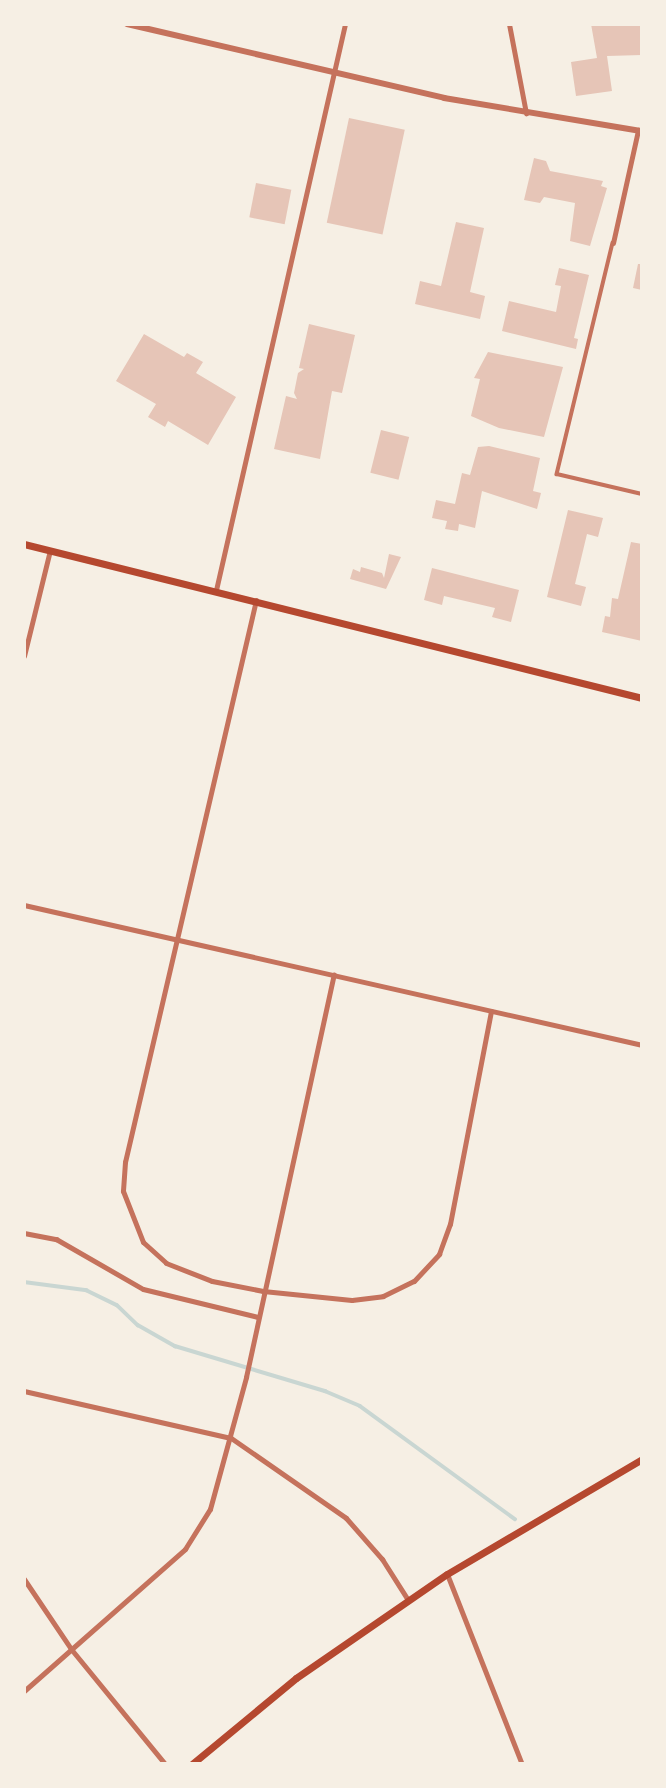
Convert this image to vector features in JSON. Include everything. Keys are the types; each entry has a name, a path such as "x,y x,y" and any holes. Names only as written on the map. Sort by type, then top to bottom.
{"main road":[{"path":"24,544 642,698"},
{"path":"192,1763 296,1678 408,1600 447,1574 642,1459"}],"street":[{"path":"127,24 526,113 640,130 557,474 642,494"},
{"path":"216,590 345,24"},
{"path":"509,24 526,113"},
{"path":"24,656 50,550"},
{"path":"256,600 132,1124 123,1191 143,1242 166,1263 212,1281 263,1291 352,1300 383,1296 414,1280 439,1254 450,1224 491,1011"},
{"path":"24,905 642,1045"},
{"path":"24,1691 185,1549 210,1509 232,1438 334,975"},
{"path":"24,1233 56,1239 143,1289 258,1317"},
{"path":"24,1391 232,1438 346,1518 382,1559 408,1600"},
{"path":"447,1574 522,1763"},
{"path":"24,1579 71,1649 165,1763"}],"building":[{"path":"591,24 642,24 642,55 607,56 612,91 576,96 571,62 597,58"},
{"path":"349,118 405,130 383,235 327,223"},
{"path":"534,158 546,161 550,171 603,181 601,186 607,188 590,246 570,241 575,203 544,197 540,203 524,200"},
{"path":"256,183 291,190 285,224 249,217"},
{"path":"456,222 484,228 470,292 485,296 480,319 415,304 420,281 441,286"},
{"path":"638,264 642,264 642,290 633,288"},
{"path":"559,268 589,275 574,338 578,339 576,349 502,331 509,301 556,312 561,286 555,285"},
{"path":"309,324 355,335 342,393 332,391 320,459 274,449 286,396 297,399 294,393 298,373 304,369 299,368"},
{"path":"144,334 184,357 187,353 203,362 196,373 236,397 208,445 168,421 165,427 148,417 156,404 116,381"},
{"path":"488,352 563,367 544,437 499,428 471,416 480,379 474,378"},
{"path":"381,430 409,437 398,480 370,473"},
{"path":"489,446 540,458 533,491 541,493 537,509 482,491 475,528 459,524 458,531 445,529 447,521 432,518 436,500 455,504 462,473 470,475 478,447"},
{"path":"568,510 603,518 598,537 587,534 575,584 586,587 581,606 547,597"},
{"path":"631,542 642,544 642,641 602,632 605,616 610,617 612,598 618,599"},
{"path":"389,554 401,557 386,589 350,579 353,569 360,572 361,567 382,573 384,578"},
{"path":"432,568 519,590 511,622 492,617 495,608 444,596 442,605 424,600"}],"waterway":[{"path":"24,1282 86,1290 117,1305 138,1325 175,1346 325,1391 360,1406 515,1519"}]}
